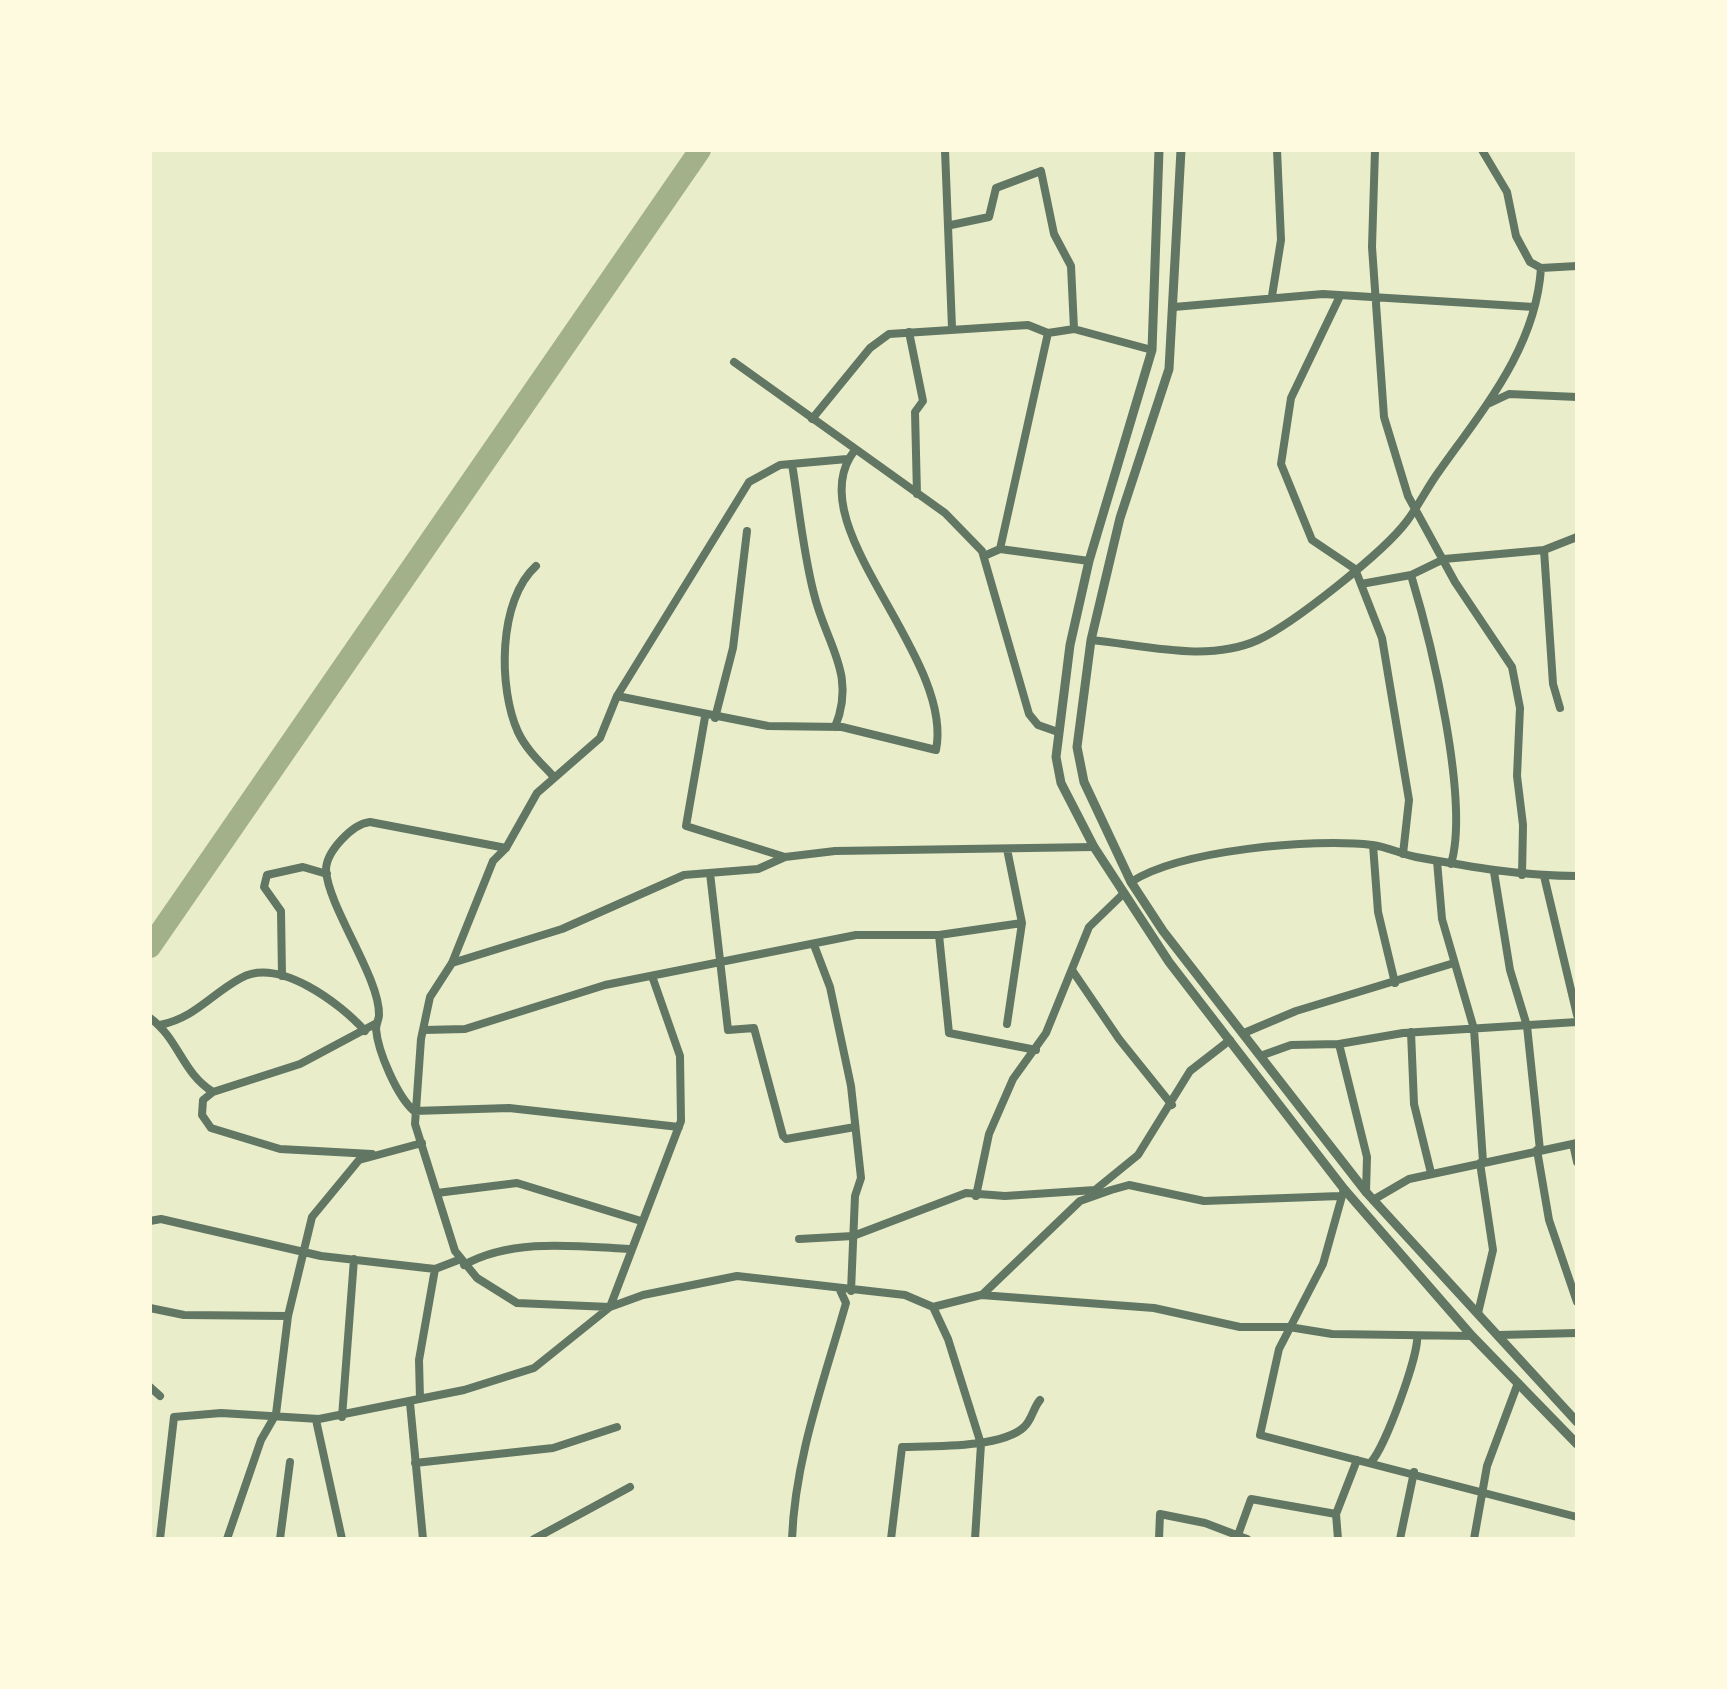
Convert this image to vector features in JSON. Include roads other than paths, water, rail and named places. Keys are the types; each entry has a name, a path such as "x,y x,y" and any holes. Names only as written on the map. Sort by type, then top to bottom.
{"street":[{"path":"945,150 951,225 952,328"},
{"path":"1159,150 1152,350 1089,561 1070,644 1058,732 1061,783 1123,894 1342,1192 1472,1336 1577,1444"},
{"path":"1181,150 1169,368 1120,518 1091,640 1078,757 1090,798 1131,882 1370,1196 1577,1422"},
{"path":"1272,296 1281,240 1278,150"},
{"path":"1376,150 1372,247 1384,418 1408,496 1512,667 1520,708 1516,776 1523,826 1522,875"},
{"path":"1482,150 1507,192 1523,252 1540,268 1577,266"},
{"path":"951,225 988,218 996,188 1041,171 1054,234 1071,266 1074,329"},
{"path":"1091,640 1186,651 1240,645 1258,640 1296,616 1355,569 1406,523 1490,403 1516,357 1534,307 1540,268"},
{"path":"1174,307 1272,296 1534,307"},
{"path":"1340,296 1291,398 1281,464 1312,540 1355,569 1382,638 1408,785 1403,854"},
{"path":"812,418 880,339 908,332 1028,325 1048,334 1074,329 1152,350"},
{"path":"908,332 923,400 915,412 917,494"},
{"path":"1000,549 1048,334"},
{"path":"734,362 966,531 984,556 1029,714 1038,725 1058,732"},
{"path":"1490,403 1509,394 1577,397"},
{"path":"617,696 710,718 768,726 836,727 931,751 937,742 932,706 916,659 847,526 840,488 847,459 855,450"},
{"path":"610,1307 517,1303 462,1262 414,1112 430,997 452,963 480,886 537,793 600,738 617,696 750,482 780,464 847,459"},
{"path":"792,464 813,592 843,677 846,701 836,727"},
{"path":"747,531 733,648 710,718 686,826 785,856"},
{"path":"1361,584 1412,575 1444,559 1544,550 1577,537"},
{"path":"984,556 1000,549 1089,561"},
{"path":"1544,550 1553,684 1560,708"},
{"path":"536,566 522,584 511,614 508,682 518,732 552,776"},
{"path":"1412,575 1448,730 1458,840 1451,864"},
{"path":"422,1144 375,1154 304,1153 211,1128 202,1115 203,1100 213,1092 300,1064 375,1024 380,1016 327,874 330,858 361,823 506,848"},
{"path":"1131,882 1152,868 1181,858 1326,843 1373,845 1494,872 1577,876"},
{"path":"1373,845 1378,912 1394,983"},
{"path":"452,963 562,930 684,875 758,869 785,856 834,851 1094,847"},
{"path":"1007,849 1022,924 1007,1024"},
{"path":"1438,861 1442,919 1474,1029 1481,1162 1493,1250 1478,1313"},
{"path":"282,976 281,911 264,887 267,876 303,867 327,874"},
{"path":"710,872 728,1030 754,1028 782,1136 786,1139 855,1127"},
{"path":"1494,872 1510,970 1527,1026 1538,1150 1549,1220 1573,1275 1577,1302"},
{"path":"1263,1055 1290,1045 1339,1044 1412,1032 1527,1026 1577,1019 1544,876"},
{"path":"976,1196 989,1134 1019,1068 1036,1050 1089,927 1123,894"},
{"path":"424,1030 465,1030 584,990 856,935 939,935 1022,924"},
{"path":"939,935 949,1033 1036,1050"},
{"path":"814,945 830,987 855,1127 860,1178 851,1291"},
{"path":"1244,1033 1296,1011 1454,963"},
{"path":"1072,970 1119,1039 1172,1105"},
{"path":"160,1025 188,1017 246,975 282,976 332,1000 365,1030"},
{"path":"610,1307 628,1249 679,1127 680,1056 652,976"},
{"path":"150,1018 160,1025 188,1074 213,1092"},
{"path":"375,1024 404,1103 414,1112 509,1108 679,1127"},
{"path":"1412,1032 1414,1104 1431,1173"},
{"path":"982,1295 1080,1201 1138,1155 1198,1061 1230,1040"},
{"path":"1339,1044 1367,1157 1370,1196"},
{"path":"1370,1196 1431,1173 1538,1150 1575,1144 1577,1162"},
{"path":"227,1539 261,1440 276,1414 288,1316 300,1252 312,1217 350,1169 375,1154"},
{"path":"438,1193 516,1184 641,1221"},
{"path":"799,1239 853,1236 929,1211 948,1197 1094,1193 1129,1185 1204,1201 1342,1192"},
{"path":"1342,1192 1323,1264 1278,1350 1260,1434 1577,1517"},
{"path":"150,1221 171,1221 300,1252 435,1269 494,1251 628,1249"},
{"path":"342,1417 354,1259"},
{"path":"420,1399 419,1360 435,1269"},
{"path":"160,1539 174,1416 276,1414 316,1420 410,1403 534,1368 610,1307 643,1295 737,1276 905,1295 933,1306 982,1295 1112,1303 1228,1326 1417,1338 1472,1336"},
{"path":"792,1539 798,1479 846,1303 840,1290"},
{"path":"933,1306 948,1339 982,1444 974,1539"},
{"path":"150,1308 184,1315 288,1316"},
{"path":"1499,1335 1577,1333"},
{"path":"1372,1462 1390,1433 1402,1383 1419,1352 1417,1338"},
{"path":"1474,1539 1487,1466 1518,1383"},
{"path":"150,1387 160,1396"},
{"path":"891,1539 902,1446 982,1444 1028,1424 1040,1400"},
{"path":"410,1403 423,1539"},
{"path":"316,1420 342,1539"},
{"path":"414,1463 553,1448 617,1426"},
{"path":"1338,1539 1336,1514 1357,1460"},
{"path":"280,1539 290,1462"},
{"path":"1400,1539 1414,1472"},
{"path":"534,1539 630,1487"},
{"path":"1242,1537 1251,1500 1336,1514"},
{"path":"1159,1539 1160,1514 1205,1522 1242,1537"},
{"path":"1219,1539 1242,1537"}],"waterway":[{"path":"150,947 700,150"}]}
